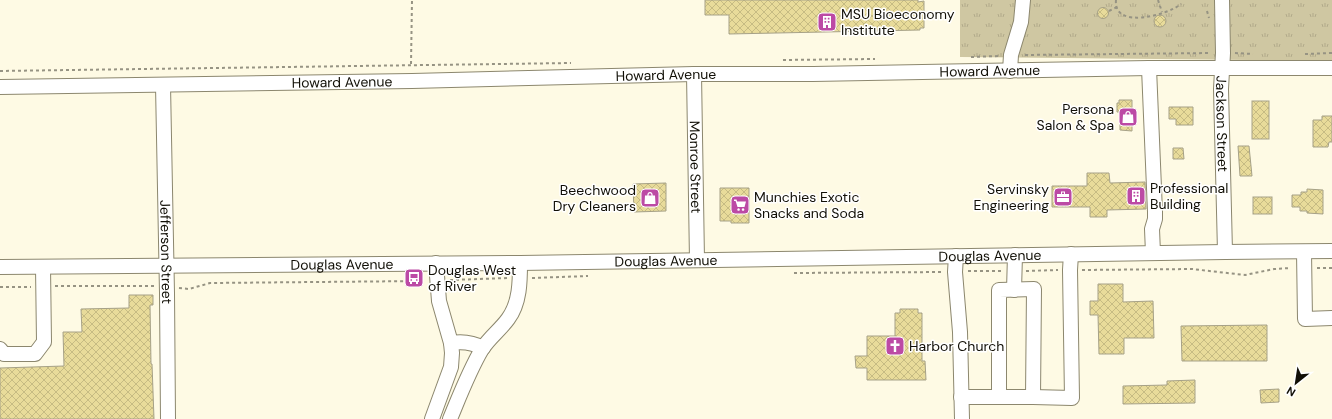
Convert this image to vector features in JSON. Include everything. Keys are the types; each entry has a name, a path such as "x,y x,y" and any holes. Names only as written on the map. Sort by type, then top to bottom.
{"street":[{"path":"1010,71 1011,55 1021,22 1023,0"},
{"name":"Jackson Street","path":"1222,0 1221,89 1225,252"},
{"path":"1149,68 1155,212 1155,219 1152,229 1153,253"},
{"name":"Howard Avenue","path":"0,87 412,81 694,74 813,74 1149,68 1332,68"},
{"name":"Monroe Street","path":"694,74 697,260"},
{"name":"Jefferson Street","path":"163,85 168,419"},
{"name":"Douglas Avenue","path":"0,267 520,263 1332,251"},
{"path":"1304,252 1305,318 1332,318"},
{"path":"961,397 1072,398 1071,254"},
{"path":"1014,290 1015,255"},
{"path":"956,256 955,272 960,332 962,419"},
{"path":"432,419 451,367 452,353 451,343 439,301 436,263"},
{"path":"450,419 471,369 483,348 509,318 514,309 519,289 520,263"},
{"path":"0,349 4,354 35,354 44,342 43,267"},
{"path":"999,397 999,290 1034,289 1033,397"},
{"path":"451,343 466,342 483,348"}],"path":[{"path":"412,0 412,81"},
{"path":"1116,0 1116,7 1121,14 1130,17 1142,18 1157,15 1181,4"},
{"path":"1158,0 1162,12"},
{"path":"1109,11 1116,7"},
{"path":"0,71 575,63"},
{"path":"787,273 1192,269 1245,275 1274,269 1332,268"},
{"path":"531,278 594,276"},
{"path":"449,280 506,278"},
{"path":"178,288 189,289 210,283 425,281"},
{"path":"51,286 150,285"},
{"path":"0,288 34,287"}],"green space":[{"path":"960,0 1332,0 1332,61 960,57"}],"building":[{"name":"MSU Bioeconomy Institute","path":"705,0 918,0 918,2 924,1 924,28 920,28 920,30 729,34 729,15 705,15"},
{"path":"1103,7 1107,9 1109,13 1107,17 1103,19 1099,17 1097,13 1099,9"},
{"path":"1158,15 1162,15 1166,21 1162,27 1158,27 1154,23 1154,19"},
{"name":"Persona Salon & Spa","path":"1119,100 1132,100 1132,111 1135,111 1136,122 1132,122 1132,131 1120,130 1120,112 1117,112 1117,103 1119,103"},
{"path":"1252,101 1269,101 1269,139 1252,139"},
{"path":"1169,107 1193,107 1193,125 1176,125 1176,119 1169,119"},
{"path":"1322,116 1332,116 1332,142 1329,142 1328,147 1313,147 1313,120 1322,120"},
{"path":"1238,146 1249,146 1252,176 1240,176"},
{"path":"1173,148 1183,148 1184,159 1173,159"},
{"path":"1087,173 1109,173 1110,183 1145,182 1146,209 1107,210 1107,217 1090,217 1090,207 1052,207 1052,186 1087,186"},
{"name":"Beechwood Dry Cleaners","path":"666,183 666,211 634,212 633,184"},
{"name":"Munchies Exotic Snacks and Soda","path":"720,188 749,188 749,223 731,223 731,221 720,221"},
{"path":"1307,189 1323,190 1323,214 1307,213 1307,211 1300,211 1300,207 1292,207 1292,195 1301,195 1301,192 1307,192"},
{"path":"1253,197 1272,197 1272,214 1253,214"},
{"path":"1098,284 1123,284 1123,302 1153,301 1154,338 1124,338 1124,354 1099,354 1098,315 1090,315 1090,301 1098,301"},
{"path":"129,295 153,295 153,305 150,305 154,419 0,419 0,368 64,366 63,332 82,332 81,309 129,308"},
{"name":"Harbor Church","path":"900,309 918,309 918,313 922,313 922,361 925,361 926,380 867,380 867,368 856,368 855,356 867,356 867,336 895,336 895,313 900,313"},
{"path":"1267,325 1267,361 1182,361 1181,326"},
{"path":"1195,380 1195,403 1123,404 1123,386 1167,385 1167,381"},
{"path":"1279,389 1279,402 1261,403 1260,390"}],"place":[{"name":"MSU Bioeconomy Institute","path":"827,22"},
{"name":"Persona Salon & Spa","path":"1128,117"},
{"name":"Professional Building","path":"1136,196"},
{"name":"Servinsky Engineering","path":"1063,197"},
{"name":"Beechwood Dry Cleaners","path":"650,198"},
{"name":"Munchies Exotic Snacks and Soda","path":"740,205"},
{"name":"Douglas West of River","path":"414,278"},
{"name":"Harbor Church","path":"895,346"}]}
